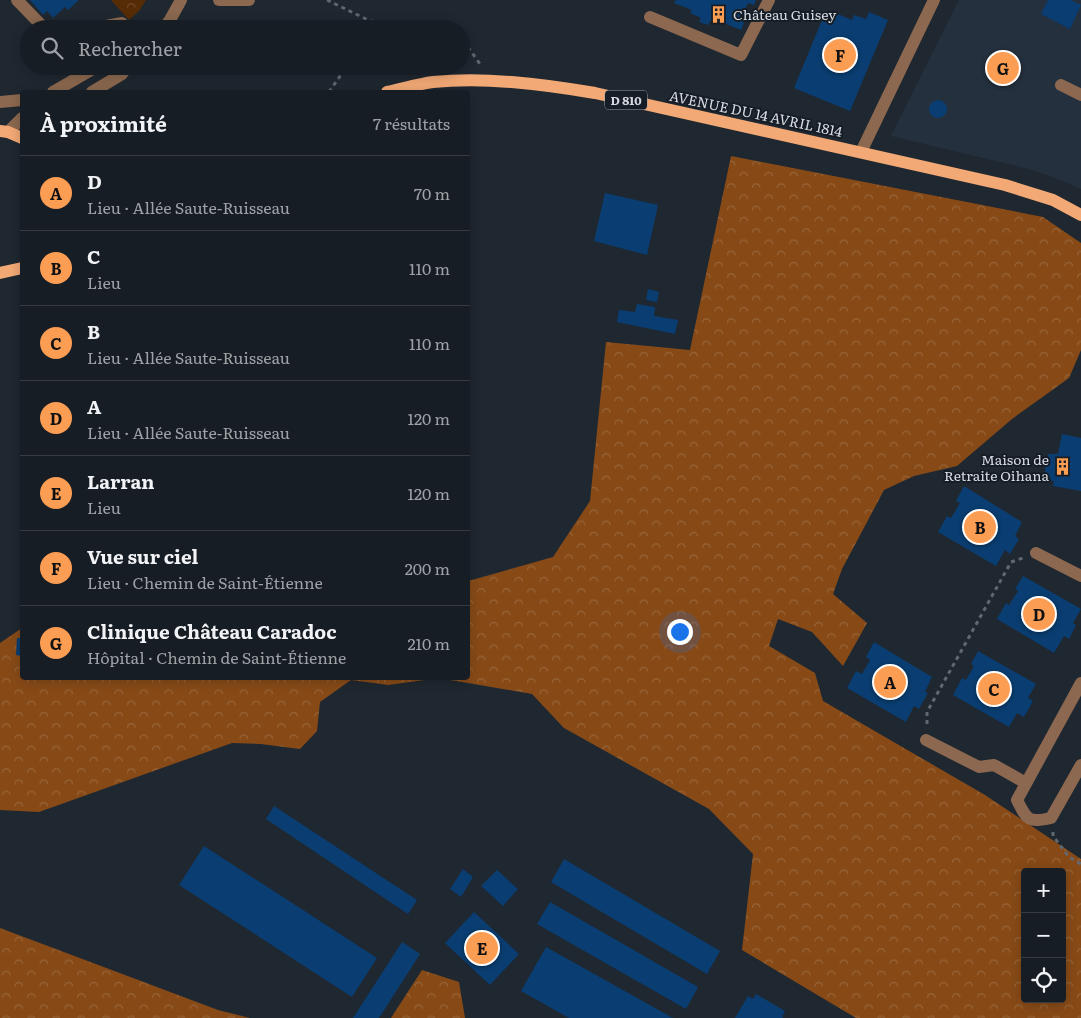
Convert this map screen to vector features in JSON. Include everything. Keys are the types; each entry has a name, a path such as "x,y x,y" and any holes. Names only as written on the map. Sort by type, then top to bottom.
{"main road":[{"name":"AVENUE DU 14 AVRIL 1814","path":"396,90 432,82 492,80 595,93 1005,185 1054,200 1081,216"},
{"path":"4,131 20,137"},
{"path":"0,274 20,269"}],"street":[{"path":"17,0 36,20"},
{"path":"170,20 181,0"},
{"path":"219,0 249,0"},
{"path":"650,17 741,55 769,0"},
{"path":"861,152 934,0"},
{"path":"56,90 82,75"},
{"path":"95,90 120,75"},
{"path":"1061,86 1081,95"},
{"path":"0,102 20,100"},
{"path":"4,131 20,119"},
{"path":"1036,553 1081,576"},
{"path":"1081,683 1017,800 1025,816 1035,821 1051,818 1081,765"},
{"path":"926,740 978,766 994,765 1026,783"}],"path":[{"path":"328,0 369,20"},
{"path":"470,50 492,80"},
{"path":"330,90 341,75"},
{"path":"926,740 928,712 1011,562 1036,553"},
{"path":"1051,818 1053,836 1069,857 1081,864"}],"shaded area":[{"path":"959,0 1081,0 1081,189 1029,169 891,136"}],"green space":[{"path":"111,0 146,0 139,11 129,20"},
{"path":"731,156 1043,217 1081,243 1081,350 1069,378 1012,419 957,466 914,476 884,490 842,569 833,594 867,623 843,666 812,632 778,619 769,646 815,673 823,701 985,795 1081,859 1081,1018 856,1018 742,950 753,854 709,809 564,728 532,694 451,680 470,680 470,580 553,557 590,501 606,342 690,350"},
{"path":"20,629 20,680 351,680 320,702 317,731 300,749 261,744 232,743 39,812 0,810 0,643"},
{"path":"351,680 424,680 388,685"},
{"path":"0,928 218,1010 250,1018 0,1018"},
{"path":"422,970 459,982 465,1018 391,1018"}],"building":[{"path":"30,0 79,0 68,10 65,7 53,18 47,11 43,15"},
{"name":"Château Guisey","path":"676,0 756,0 754,5 748,3 743,14 747,15 741,30 721,22 720,25 710,21 708,25 699,22 701,18 690,13 692,10 674,3"},
{"path":"1048,0 1071,0 1081,5 1070,29 1041,14"},
{"path":"833,12 852,20 854,15 866,19 869,12 888,20 850,111 794,88 822,20 829,23"},
{"path":"938,100 944,103 947,109 944,115 938,118 932,115 929,109 932,103"},
{"path":"605,193 658,205 647,255 594,241"},
{"path":"648,289 659,292 657,302 646,300"},
{"path":"637,304 655,307 654,316 678,320 675,334 617,322 619,310 635,312"},
{"name":"Maison de Retraite Oihana","path":"1062,434 1081,438 1081,491 1053,486 1054,481 1043,480 1048,454 1058,454"},
{"path":"964,486 1022,522 1015,536 1019,539 1010,554 1005,550 996,566 938,532 947,516 951,518 960,503 956,501"},
{"path":"1023,576 1081,609 1073,623 1076,625 1069,639 1064,636 1054,653 997,619 1006,603 1009,605 1018,591 1015,589"},
{"path":"17,638 20,638 20,656 16,655"},
{"path":"874,642 932,677 925,692 928,693 919,709 914,706 906,722 847,688 856,671 862,674 870,660 866,657"},
{"path":"978,651 1036,684 1028,698 1033,701 1024,717 1017,713 1009,727 953,695 962,678 966,680 974,666 971,664"},
{"path":"274,806 417,900 408,914 266,819"},
{"path":"204,846 377,958 352,997 179,885"},
{"path":"564,859 720,951 707,974 551,882"},
{"path":"463,869 473,877 461,897 450,889"},
{"path":"497,870 518,889 503,906 481,886"},
{"path":"550,902 698,987 686,1009 537,924"},
{"path":"474,912 519,954 490,985 445,943"},
{"path":"402,942 420,954 379,1018 353,1018"},
{"path":"546,947 673,1018 569,1018 521,991"},
{"path":"756,994 785,1011 782,1017 784,1018 735,1018 748,996 753,999"}],"place":[{"name":"Château Guisey","path":"719,14"},
{"name":"Vue sur ciel","path":"840,55"},
{"name":"Clinique Château Caradoc","path":"1003,68"},
{"name":"Maison de Retraite Oihana","path":"1063,467"},
{"name":"C","path":"980,527"},
{"name":"A","path":"1039,614"},
{"name":"D","path":"890,682"},
{"name":"B","path":"994,689"},
{"name":"Larran","path":"482,948"}]}
